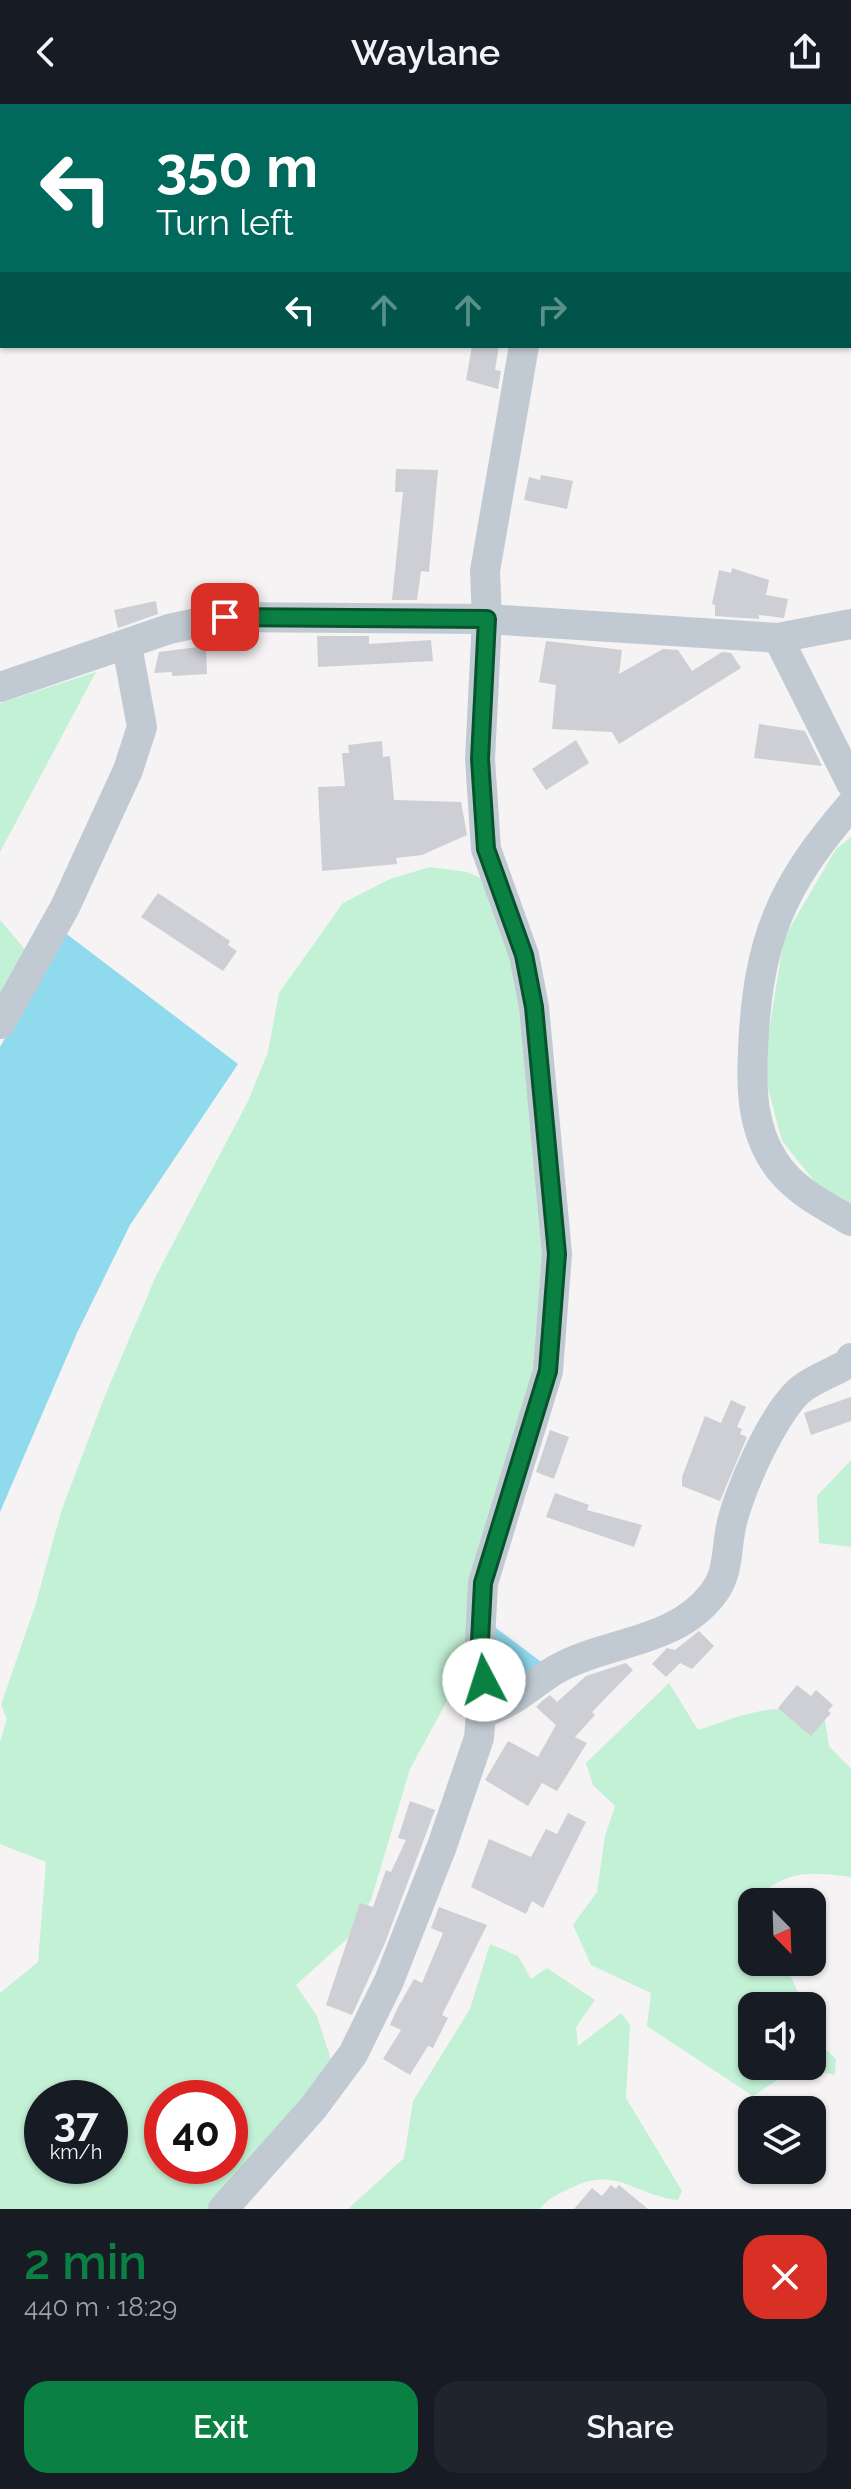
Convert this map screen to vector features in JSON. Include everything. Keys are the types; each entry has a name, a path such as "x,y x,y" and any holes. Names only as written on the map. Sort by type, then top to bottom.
{"street":[{"path":"223,2209 313,2108 353,2054 389,1981 442,1846 470,1771 482,1713 483,1583 548,1371 557,1254 534,1007 524,955 486,849 480,759 487,619 485,571 524,348"},
{"path":"1,688 169,629 225,617 487,619 778,638 851,624"},
{"path":"778,638 851,783"},
{"path":"0,1024 65,907 128,770 142,727 127,646"},
{"path":"851,805 808,856 786,894 765,950 756,988 751,1080 754,1109 774,1162 791,1182 851,1221"},
{"path":"482,1713 511,1704 556,1669 684,1623 713,1595 728,1566 730,1532 746,1478 776,1424 801,1389 847,1364 851,1358"}],"green space":[{"path":"96,672 0,852 0,703"},
{"path":"851,837 851,1211 828,1198 782,1141 763,1069 784,938 836,849"},
{"path":"430,867 467,872 490,882 531,1009 548,1245 535,1379 466,1666 410,1769 371,1900 348,1938 296,1985 317,2016 332,2063 248,2171 248,2080 144,2080 144,2184 238,2184 218,2209 0,2209 0,1993 38,1962 46,1862 0,1844 0,1742 7,1719 1,1705 36,1603 61,1512 104,1398 156,1276 248,1101 268,1052 279,993 343,903 390,879"},
{"path":"0,920 28,953 0,1008"},
{"path":"851,1460 851,1547 819,1543 817,1496"},
{"path":"669,1683 698,1730 745,1714 775,1709 824,1714 829,1746 851,1769 851,1877 806,1874 785,1879 769,1888 738,1888 738,1976 790,1976 798,1992 738,1992 738,2080 777,2080 753,2096 647,2026 651,1993 591,1965 573,1925 597,1892 605,1836 615,1806 593,1785 586,1763"},
{"path":"490,1944 518,1956 531,1979 547,1968 595,2000 576,2027 578,2046 621,2013 630,2025 626,2098 682,2191 678,2200 601,2179 562,2192 540,2209 348,2209 404,2158 413,2101 470,2009"},
{"path":"826,2050 836,2059 835,2075 826,2073"}],"water":[{"path":"64,932 238,1064 130,1225 77,1333 0,1512 0,1047"},
{"path":"492,1625 544,1664 492,1699"}],"building":[{"path":"472,348 499,348 495,370 501,371 498,389 466,380"},
{"path":"396,469 438,470 429,572 421,571 417,600 392,600 403,492 395,492"},
{"path":"541,475 573,481 567,509 524,500 529,477 540,480"},
{"path":"732,568 769,580 766,595 788,599 784,618 715,616 715,605 712,604 719,570 731,573"},
{"path":"156,601 158,614 118,628 114,610"},
{"path":"317,636 369,636 369,644 431,640 433,661 318,667"},
{"path":"546,641 622,650 619,674 663,649 678,650 692,671 722,652 731,653 741,668 619,744 612,732 552,729 556,685 539,682"},
{"path":"206,646 207,674 172,676 172,672 154,673 159,652"},
{"path":"759,724 805,731 822,766 754,758"},
{"path":"576,740 589,763 546,790 532,769"},
{"path":"382,741 383,757 390,756 394,800 461,802 467,835 422,855 396,858 397,864 322,871 318,787 345,786 342,753 349,753 348,745"},
{"path":"158,893 230,941 228,945 237,951 223,971 141,917"},
{"path":"851,1397 851,1421 811,1435 804,1413"},
{"path":"731,1400 746,1407 737,1427 742,1429 740,1434 747,1437 720,1501 682,1486 682,1477 705,1416 721,1423"},
{"path":"550,1430 569,1437 554,1479 536,1472"},
{"path":"555,1493 589,1505 587,1510 642,1525 634,1547 546,1517"},
{"path":"699,1631 714,1646 692,1669 680,1663 666,1677 652,1664 667,1648 675,1650"},
{"path":"626,1663 633,1670 592,1712 595,1715 575,1737 587,1743 557,1791 542,1783 528,1806 485,1780 508,1741 538,1757 556,1725 536,1707 542,1701 550,1695 557,1702 586,1676"},
{"path":"797,1685 811,1696 816,1690 833,1705 828,1711 831,1713 811,1736 778,1708"},
{"path":"410,1801 435,1810 385,1943 352,2015 326,2005 360,1903 373,1907 386,1870 391,1872 406,1840 398,1838"},
{"path":"568,1813 586,1822 543,1908 532,1901 526,1914 471,1887 489,1839 531,1857 546,1829 557,1834"},
{"path":"439,1907 487,1925 442,2015 448,2018 433,2048 428,2046 410,2075 383,2059 401,2030 390,2025 397,2009 414,1979 422,1983 443,1933 431,1928"},
{"path":"611,2185 616,2189 619,2185 648,2209 574,2209 592,2188 602,2196"}],"route":[{"path":"225,617 487,619 480,759 486,849 524,955 534,1007 557,1254 548,1371 483,1583 480,1641 484,1680"}]}
